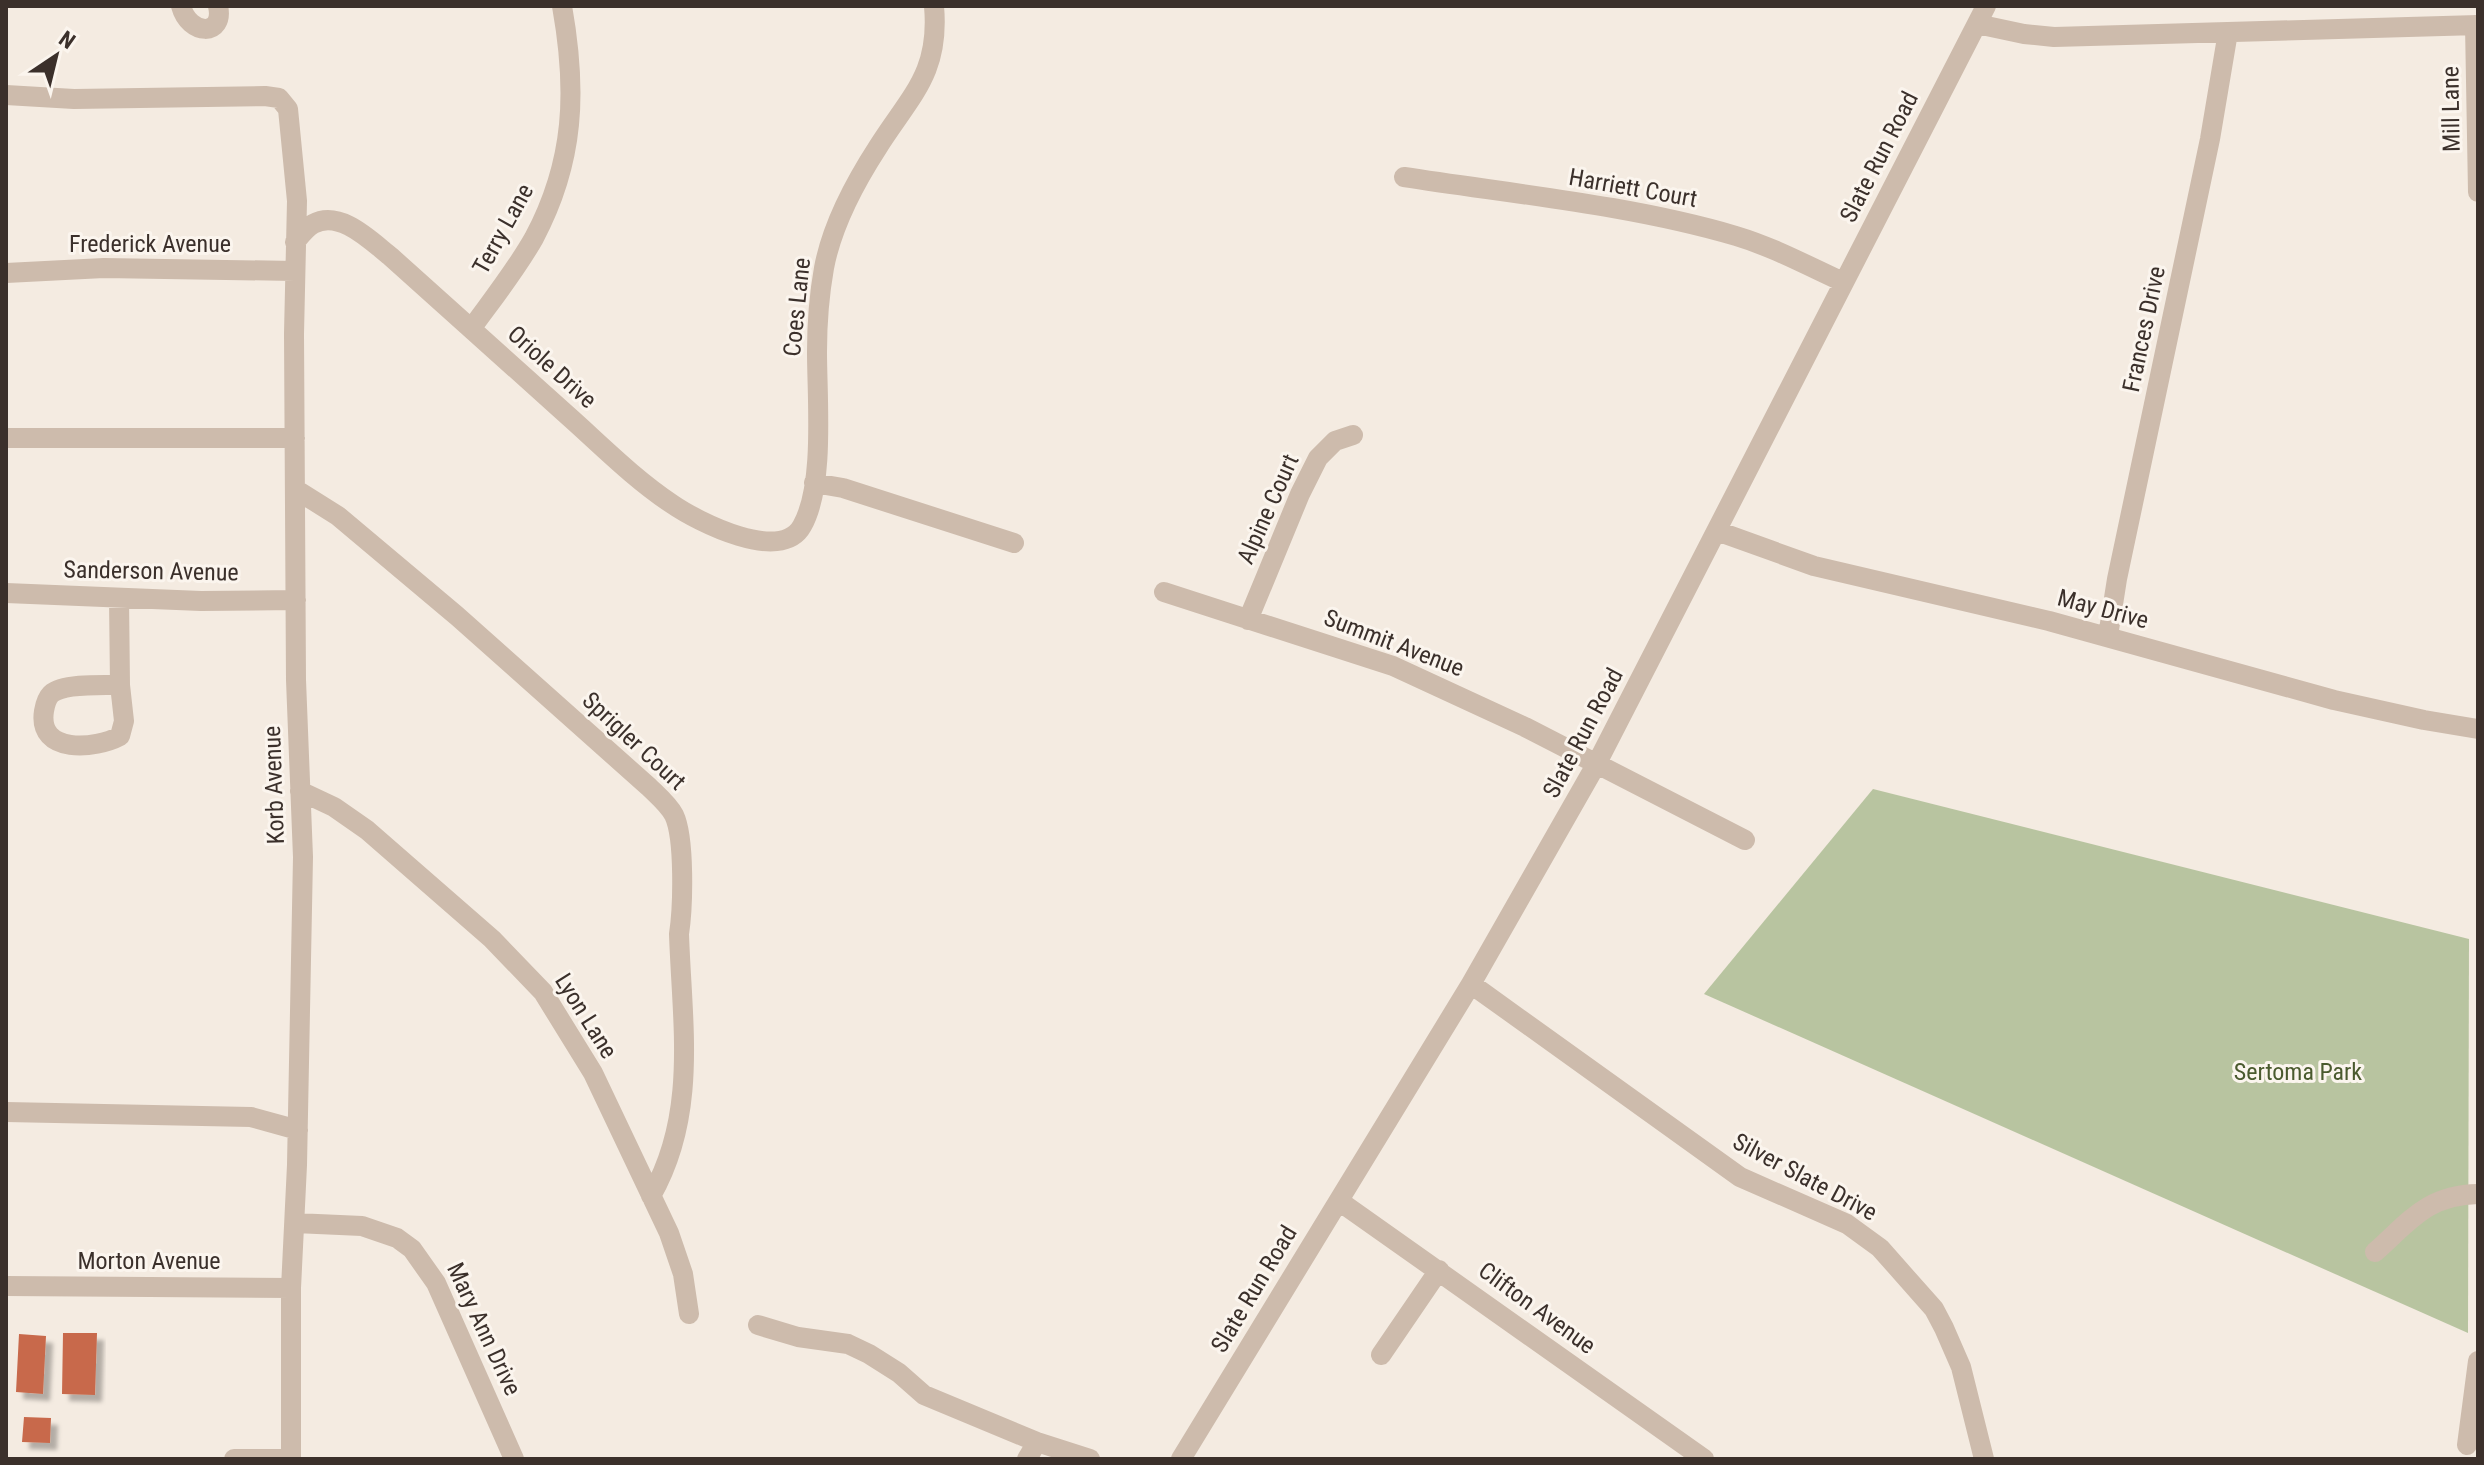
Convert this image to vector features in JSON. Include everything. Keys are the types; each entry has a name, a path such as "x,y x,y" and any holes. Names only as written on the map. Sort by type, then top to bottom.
{"street":[{"path":"181,6 188,22 202,30 217,23 220,14 218,6"},
{"name":"Terry Lane","path":"471,329 534,238 555,191 571,111 572,82 562,6"},
{"name":"Coes Lane","path":"791,538 801,528 808,513 814,483 818,441 817,348 826,257 848,201 877,148 925,75 933,52 936,29 934,6"},
{"path":"1982,15 2024,34 2054,37 2477,25"},
{"name":"Slate Run Road","path":"1181,1459 1471,984 1597,763 1982,15"},
{"name":"Mill Lane","path":"2477,25 2478,192"},
{"name":"Frances Drive","path":"2108,636 2117,579 2210,139 2228,32"},
{"name":"Korb Avenue","path":"6,95 74,99 265,96 279,98 288,109 297,201 296,600 303,857 298,1130 291,1288 291,1459"},
{"name":"Harriett Court","path":"1404,177 1590,205 1691,224 1739,236 1843,282"},
{"name":"Oriole Drive","path":"295,242 311,225 323,220 353,228 390,256 613,458 671,504 728,532 762,542 791,538"},
{"name":"Frederick Avenue","path":"6,273 104,268 295,271"},
{"name":"Alpine Court","path":"1248,620 1318,458 1335,441 1353,435"},
{"path":"6,438 295,438"},
{"path":"814,483 843,488 1014,543"},
{"name":"Sprigler Court","path":"295,489 338,516 457,616 649,787 674,816 679,832 682,911 679,934 684,1088 674,1144 664,1173 651,1196"},
{"name":"May Drive","path":"1717,531 1814,566 2108,636 2334,700 2478,729"},
{"name":"Summit Avenue","path":"1164,592 1393,666 1443,687 1745,840"},
{"name":"Sanderson Avenue","path":"6,593 201,601 296,600"},
{"path":"119,598 120,685"},
{"name":"Lyon Lane","path":"300,791 334,807 367,830 527,973 556,1012 593,1073 675,1249 688,1295 689,1314"},
{"name":"Silver Slate Drive","path":"1471,984 1740,1177 1847,1224 1880,1248 1934,1309 1944,1328 1961,1367 1984,1459"},
{"path":"6,1112 251,1117 298,1130"},
{"path":"2375,1252 2428,1204 2447,1197 2478,1194"},
{"name":"Clifton Avenue","path":"1339,1201 1704,1459"},
{"name":"Mary Ann Drive","path":"295,1223 362,1226 397,1238 412,1249 436,1283 514,1459"},
{"path":"1381,1355 1439,1270"},
{"name":"Morton Avenue","path":"6,1286 291,1288"},
{"path":"758,1325 798,1337 848,1344 899,1373 924,1395 1032,1450 1090,1459"},
{"path":"2467,1445 2478,1361"},
{"path":"234,1459 291,1459"}],"green space":[{"name":"Sertoma Park","path":"1873,789 2469,939 2468,1333 1704,994"}],"building":[{"path":"63,1333 97,1333 95,1395 62,1394"},
{"path":"19,1334 46,1336 43,1394 16,1392"},
{"path":"24,1417 51,1418 50,1443 22,1442"}]}
